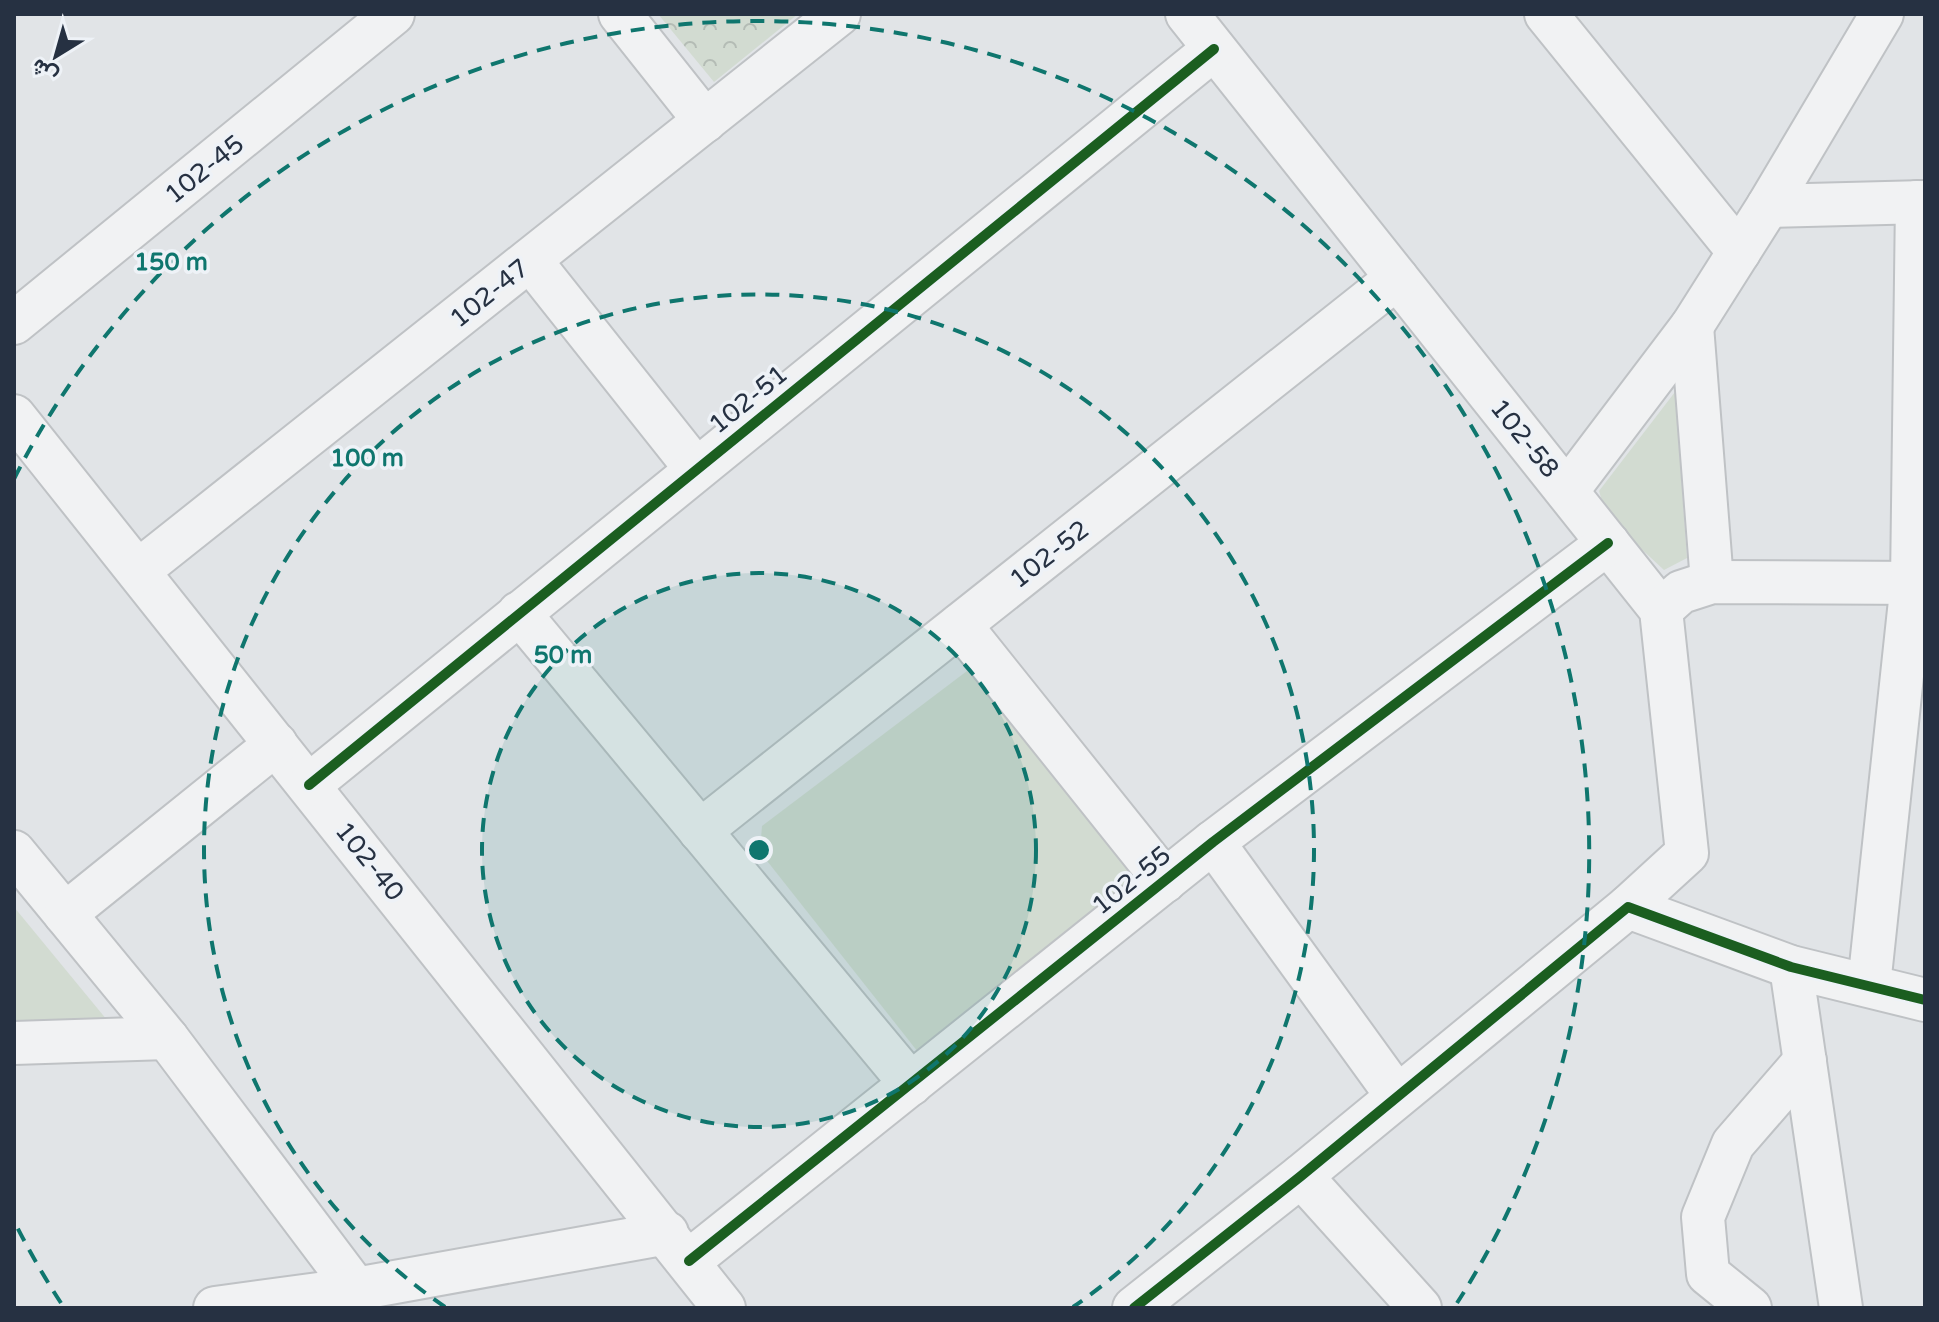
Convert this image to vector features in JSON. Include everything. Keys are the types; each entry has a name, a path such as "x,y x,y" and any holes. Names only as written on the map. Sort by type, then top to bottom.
{"street":[{"name":"102-45","path":"14,323 393,14"},
{"path":"620,14 705,121"},
{"name":"102-47","path":"138,571 839,14"},
{"name":"102-58","path":"1187,14 1661,610"},
{"path":"1546,14 1739,252"},
{"path":"1567,491 1692,326 1768,206 1882,14"},
{"name":"102-51","path":"309,785 1214,49"},
{"path":"1768,206 1921,202 1919,582 1869,985"},
{"path":"530,260 696,469"},
{"name":"102-52","path":"700,831 1397,278"},
{"path":"1692,326 1712,582"},
{"name":"102-40","path":"14,416 724,1308"},
{"name":"102-55","path":"678,1247 911,1084 1213,842 1608,543"},
{"path":"1134,1308 1301,1176 1628,907 1687,853 1661,610 1681,592 1712,582 1919,582"},
{"path":"519,613 911,1084"},
{"path":"960,625 1165,881"},
{"path":"65,914 276,744"},
{"path":"1213,842 1397,1096"},
{"path":"14,852 167,1038 356,1289"},
{"path":"1628,907 1791,967 1925,1000"},
{"path":"1791,967 1841,1308"},
{"path":"14,1043 167,1038"},
{"path":"1750,1308 1708,1274 1703,1217 1733,1144 1805,1061"},
{"path":"1301,1176 1420,1308"},
{"path":"215,1308 678,1247"}],"green space":[{"path":"658,14 798,14 714,82"},
{"path":"1675,392 1687,558 1664,570 1607,517 1599,491"},
{"path":"967,671 1137,877 918,1052 760,852 762,826"},
{"path":"14,907 107,1020 14,1021"}],"cycle path":[{"path":"309,785 1214,49"},
{"path":"689,1261 1213,842 1608,543"},
{"path":"1134,1308 1301,1176 1628,907 1791,967 1925,1000"}]}
